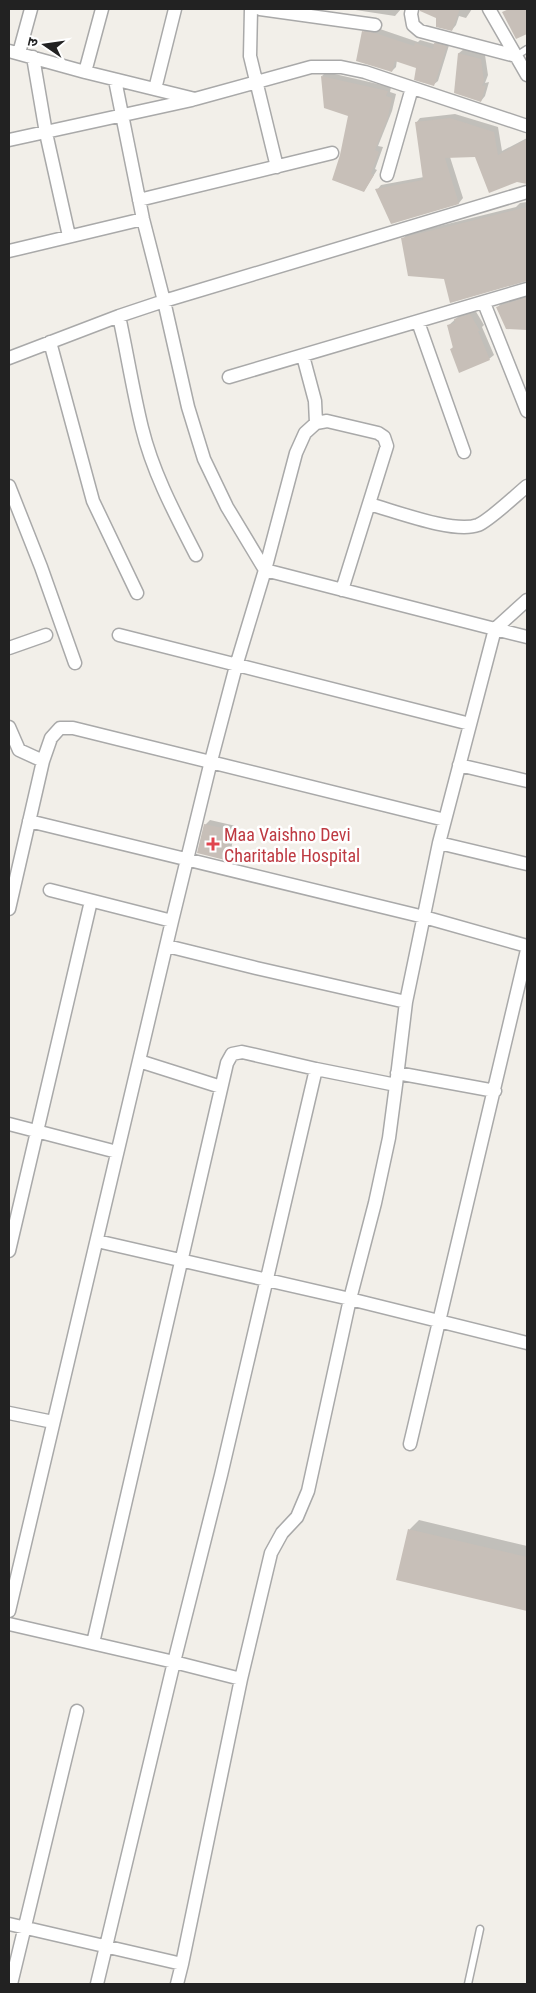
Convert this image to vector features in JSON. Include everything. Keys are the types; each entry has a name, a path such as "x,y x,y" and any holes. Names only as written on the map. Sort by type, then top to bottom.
{"street":[{"path":"31,9 14,52 115,80 195,99"},
{"path":"85,72 102,9"},
{"path":"155,89 175,9"},
{"path":"251,9 250,56 277,167"},
{"path":"260,9 296,11 375,25"},
{"path":"412,9 413,25 420,30 516,56"},
{"path":"489,9 527,75"},
{"path":"33,57 46,133 69,236"},
{"path":"9,140 195,99 311,67 341,67 527,126"},
{"path":"115,80 143,219 188,407 204,459 227,506 265,570 527,638"},
{"path":"387,175 412,88"},
{"path":"139,200 332,153"},
{"path":"9,358 164,301 527,192"},
{"path":"9,250 143,219"},
{"path":"229,377 527,289"},
{"path":"484,303 527,411"},
{"path":"119,316 142,429 170,506 196,555"},
{"path":"418,322 464,452"},
{"path":"50,342 94,500 137,593"},
{"path":"303,356 315,401 316,423"},
{"path":"9,1611 211,761 296,453 305,433 316,423 327,422 378,432 384,437 387,446 342,590"},
{"path":"9,486 41,567 75,663"},
{"path":"369,504 450,526 466,528 480,524 527,486"},
{"path":"177,1984 242,1679 272,1552 282,1533 297,1518 308,1491 350,1299 375,1203 389,1138 406,1002 439,843 495,629 527,600"},
{"path":"9,648 46,635"},
{"path":"120,635 470,724"},
{"path":"9,727 19,750 43,761"},
{"path":"9,908 43,761 51,738 60,728 73,728 445,820"},
{"path":"460,765 527,780"},
{"path":"29,821 424,917 527,948 495,1091 410,1444"},
{"path":"439,843 527,864"},
{"path":"50,890 172,921"},
{"path":"9,1251 92,901"},
{"path":"167,946 406,1002"},
{"path":"92,1643 221,1087 227,1063 232,1054 242,1052 316,1069 495,1091"},
{"path":"139,1062 221,1087"},
{"path":"97,1984 221,1475 316,1069"},
{"path":"9,1124 118,1152"},
{"path":"97,1241 266,1279 527,1343"},
{"path":"9,1413 53,1422"},
{"path":"9,1624 242,1679"},
{"path":"11,1984 77,1711"},
{"path":"9,1924 106,1948 182,1964"}],"lane":[{"path":"516,56 527,49"},
{"path":"468,1984 480,1928"}],"building":[{"path":"420,9 460,9 452,31 436,27 436,18 420,11"},
{"path":"509,9 527,9 527,34 516,39 502,12"},
{"path":"362,31 375,33 414,46 415,43 433,49 434,43 447,46 434,86 414,80 416,68 395,61 392,72 356,61"},
{"path":"458,53 481,59 484,81 482,86 486,85 481,102 454,93"},
{"path":"321,76 388,91 386,96 392,98 388,117 375,150 379,152 371,174 374,175 364,192 332,180 340,155 348,116 324,108"},
{"path":"450,118 494,132 498,155 527,139 527,184 517,182 489,193 475,157 445,158 459,204 391,224 375,189 423,180 415,122"},
{"path":"527,207 527,281 450,303 444,279 408,276 401,238"},
{"path":"527,297 527,330 506,329 496,307"},
{"path":"470,314 480,331 478,331 490,360 459,373 450,349 453,348 447,325 455,323 454,319"},
{"path":"204,824 232,830 225,860 197,853"},
{"path":"408,1529 527,1557 527,1611 396,1580"}],"place":[{"name":"Maa Vaishno Devi Charitable Hospital","path":"213,844"}]}
